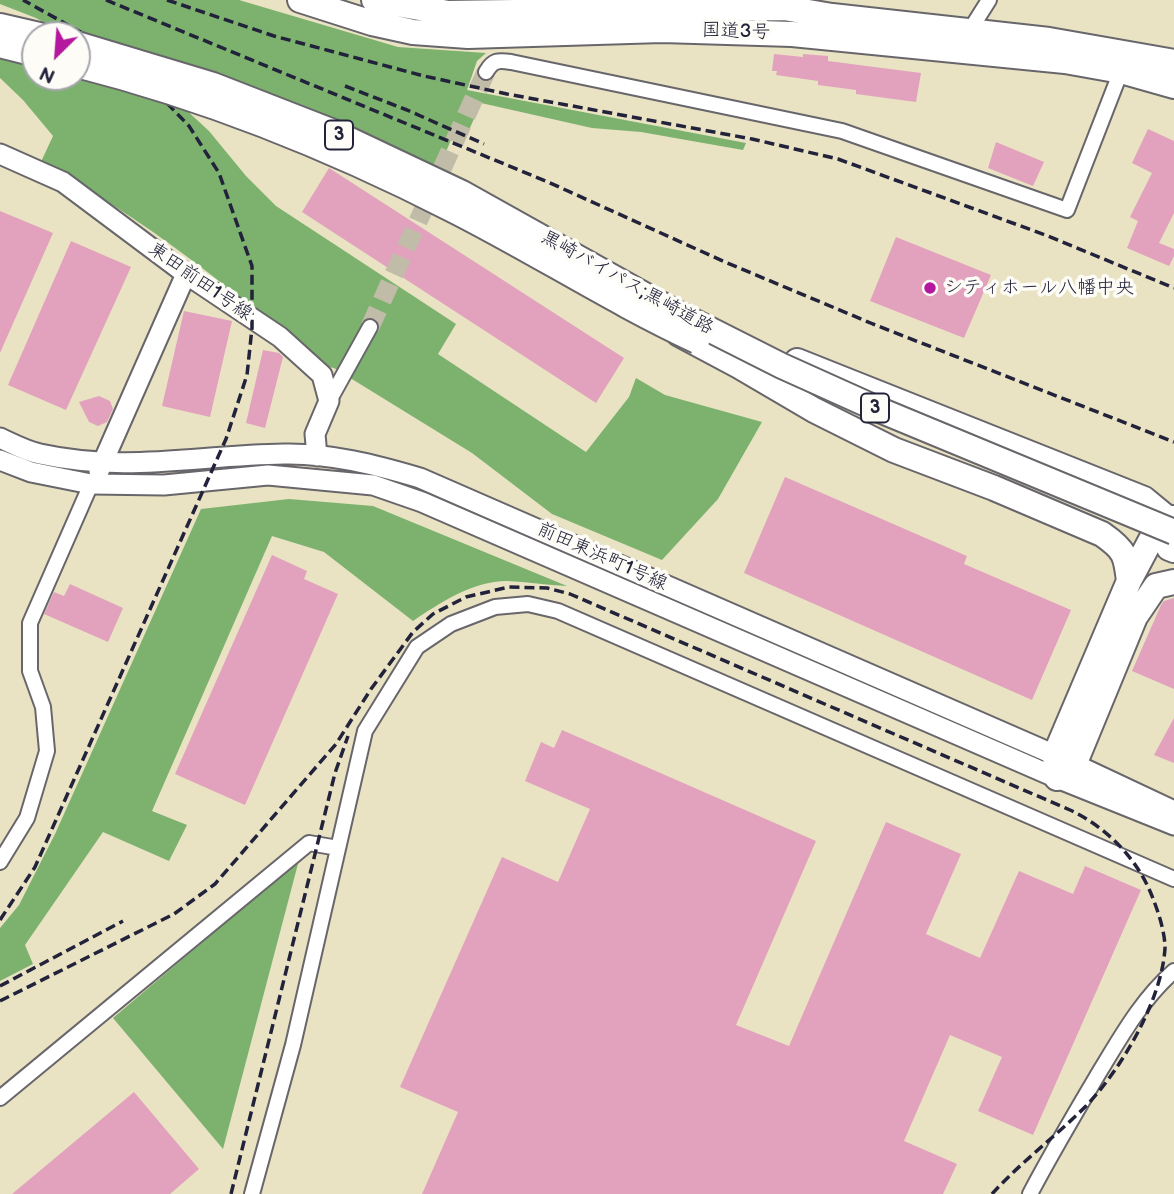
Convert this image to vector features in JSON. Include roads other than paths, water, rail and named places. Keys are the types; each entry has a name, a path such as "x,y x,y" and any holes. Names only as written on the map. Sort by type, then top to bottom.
{"highway":[{"name":"国道3号","path":"300,0 372,23 427,33 468,36 662,30 792,34 1065,61 1121,71 1174,86"},
{"name":"国道3号","path":"374,0 448,13 509,5 786,4 832,16 1049,40 1174,62"},
{"path":"0,26 21,37"},
{"path":"0,46 21,45"},
{"name":"黒崎バイパス;黒崎道路","path":"91,48 213,85 331,131 462,193 665,317 882,411 1172,523"},
{"name":"黒崎バイパス;黒崎道路","path":"91,69 202,103 325,149 455,211 876,425 1174,550"},
{"path":"665,317 1012,446 1144,499 1172,523"},
{"path":"665,317 739,366 814,410 894,450 1102,534 1126,554 1129,582"},
{"path":"1062,766 1129,582 1155,532 1172,523"},
{"path":"1062,766 1135,617 1172,523"},
{"path":"1135,617 1156,586 1174,582"}],"street":[{"path":"970,30 989,0"},
{"path":"486,72 491,64 498,60 512,62 842,131 1067,211 1121,71"},
{"name":"東田前田1号線","path":"0,154 63,182 187,274 279,337 322,375 329,401"},
{"path":"0,862 27,818 47,751 43,707 30,671 30,623 187,274"},
{"path":"317,456 315,434 329,401 370,327"},
{"name":"前田東浜町1号線","path":"0,438 37,454 103,464 146,464 284,454 374,464 420,478 1062,766 1174,825"},
{"name":"前田東浜町1号線","path":"0,460 31,471 91,484 164,485 268,475 373,485 422,502 1174,811"},
{"path":"252,1194 293,1045 365,731 417,647 452,624 495,607 528,604 558,611 1174,879"},
{"path":"0,1098 309,843 338,848"},
{"path":"1030,1194 1054,1148 1139,1007 1174,971"}],"tunnel":[{"path":"370,327 486,72"}],"railway":[{"path":"0,920 35,867 226,439 247,375 252,328 252,266 219,173 189,126 136,71 95,40 23,0"},
{"path":"106,0 548,182 725,262 873,324 1174,442"},
{"path":"167,0 274,36 424,76 752,139 838,159 1048,236 1174,288"},
{"path":"345,86 484,144"},
{"path":"0,1001 174,914 215,884 336,744 371,689 413,632 433,614 466,597 509,587 547,588 570,594 1070,810 1108,835 1138,869 1152,896 1165,942 1162,968 1148,1011 1125,1054 1099,1092 992,1194"},
{"path":"231,1194 335,773 348,736"},
{"path":"0,986 123,921"}],"place":[{"name":"シティホール八幡中央","path":"930,288"}]}
